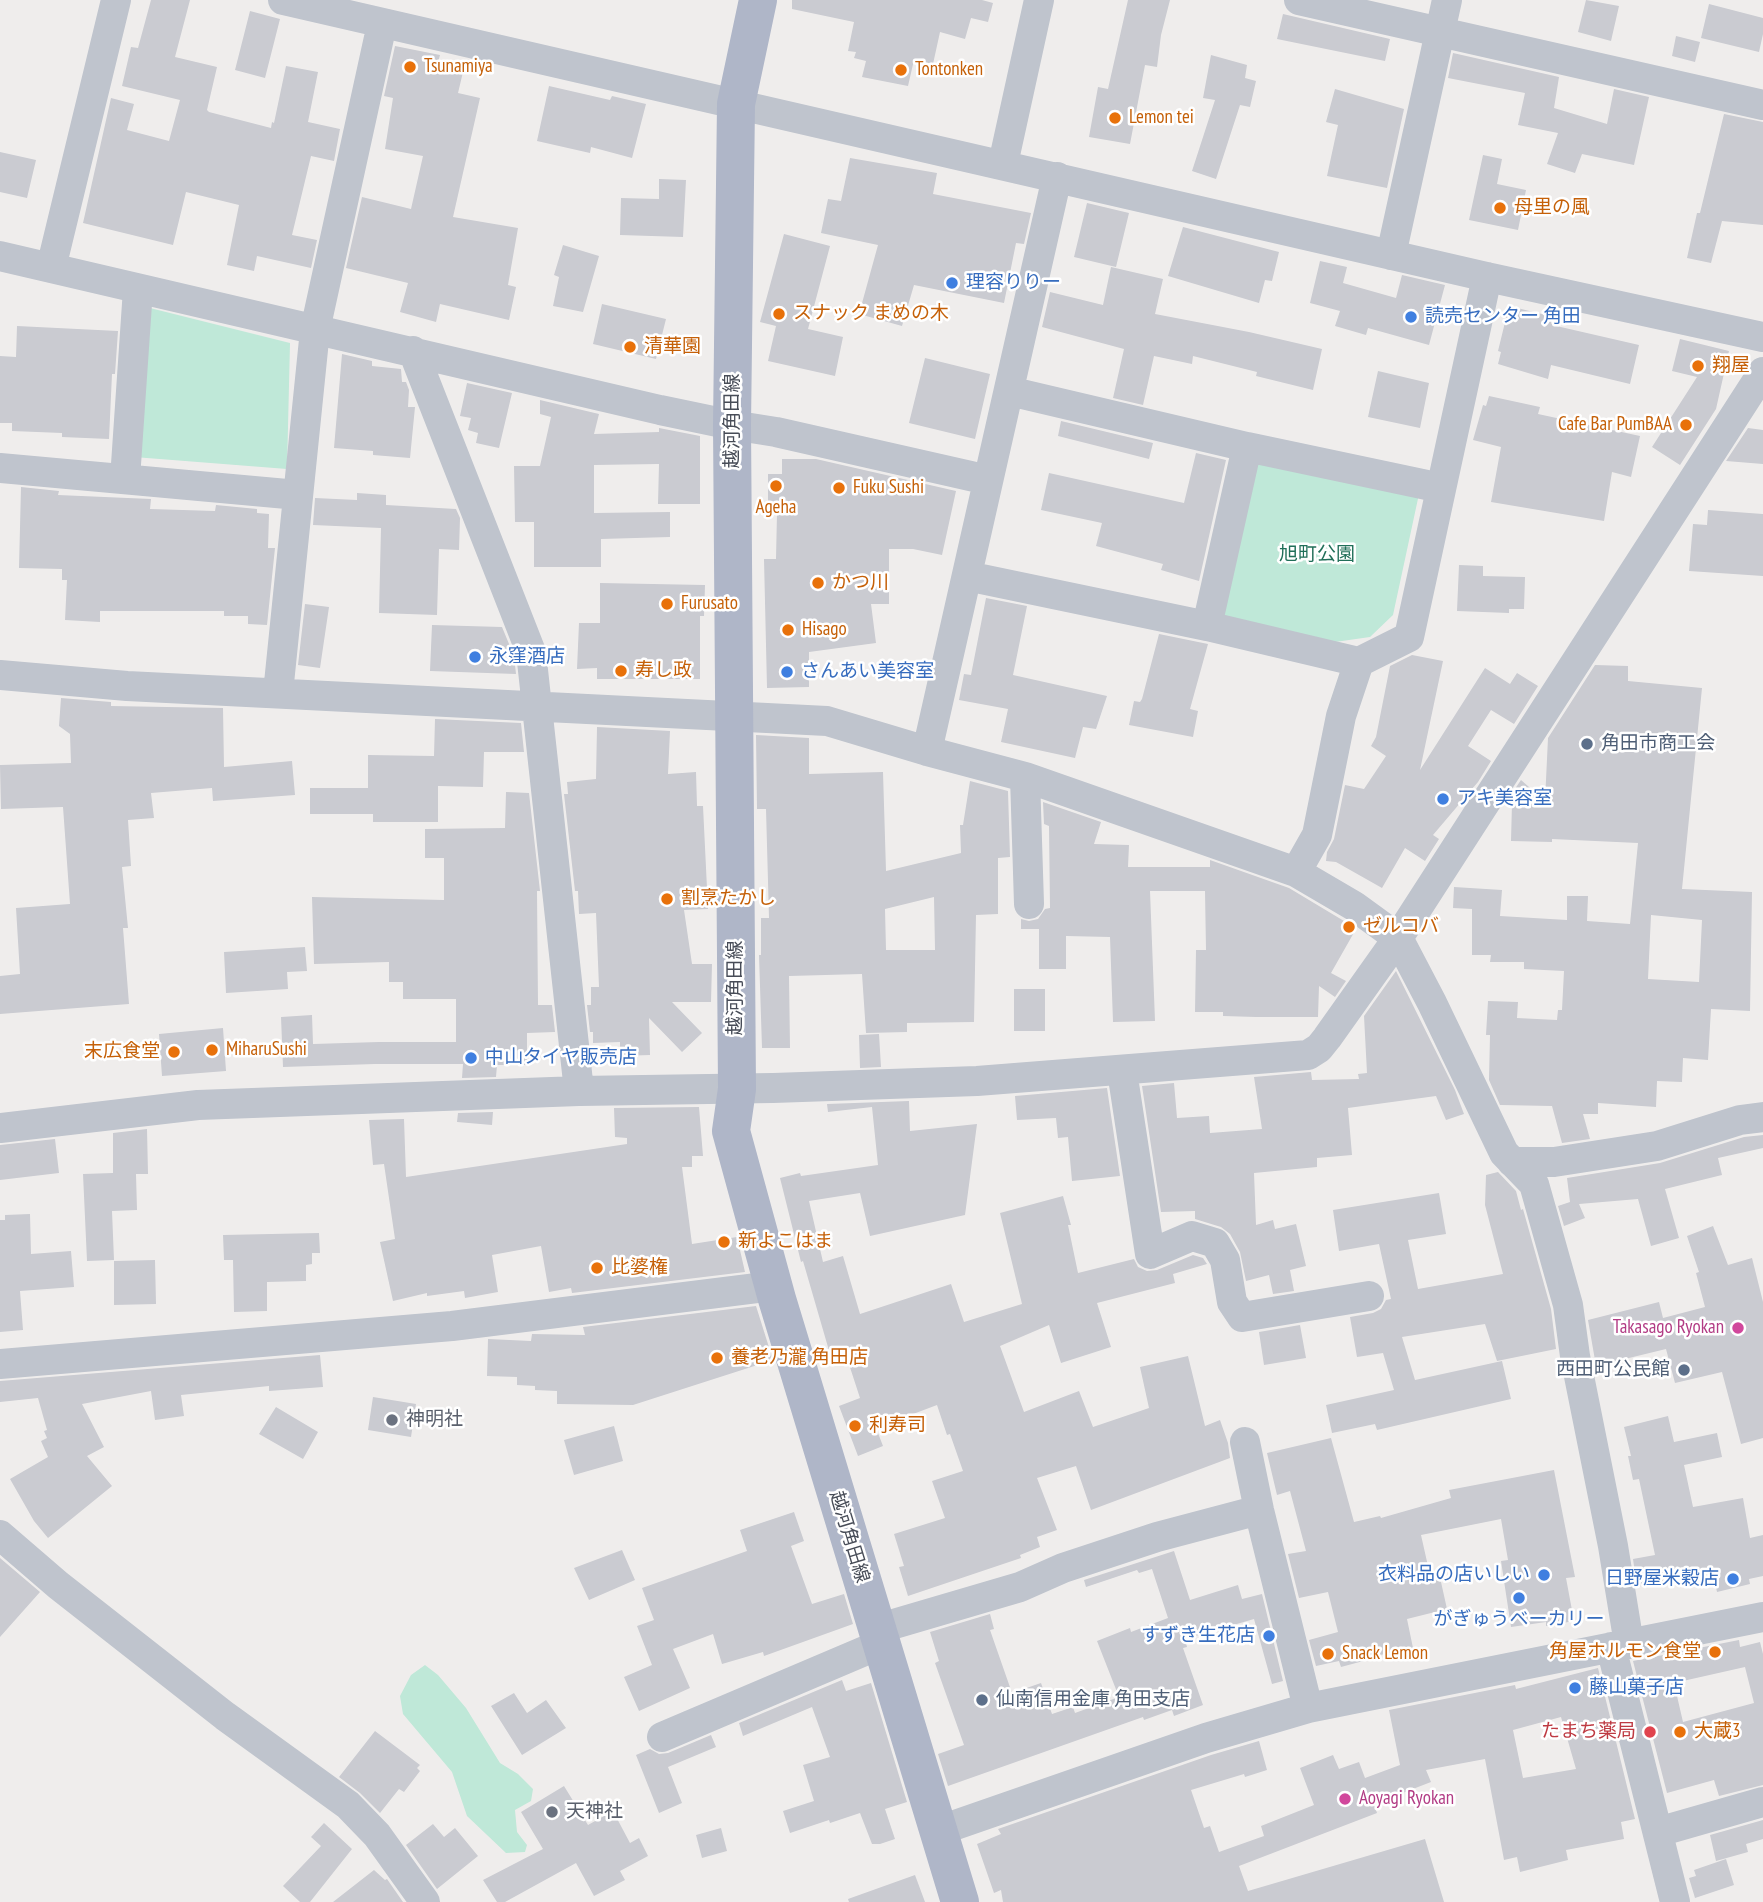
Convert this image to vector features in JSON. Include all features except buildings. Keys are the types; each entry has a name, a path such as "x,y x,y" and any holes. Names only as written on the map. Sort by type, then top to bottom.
{"main road":[{"name":"越河角田線","path":"758,0 736,104 732,425 737,1088 731,1131 774,1286 960,1902"}],"street":[{"path":"51,268 116,0"},
{"path":"284,0 1391,255 1763,337"},
{"path":"1003,164 1039,0"},
{"path":"1300,0 1763,105"},
{"path":"1391,255 1447,0"},
{"path":"278,693 314,330 382,24"},
{"path":"927,751 1057,177"},
{"path":"0,256 732,425 776,432 988,480"},
{"path":"967,576 1207,626 1359,662 1409,637 1488,277"},
{"path":"125,480 138,289"},
{"path":"413,351 531,652 579,1091"},
{"path":"0,1128 198,1105 579,1091 976,1081 1308,1055 1319,1048 1327,1038 1398,938 1763,372"},
{"path":"1009,391 1247,447 1441,488"},
{"path":"1207,626 1247,447"},
{"path":"0,468 298,495"},
{"path":"1296,872 1317,835 1341,716 1359,662"},
{"path":"0,675 127,686 827,721 1025,777 1296,872 1354,906 1398,938 1433,1003 1504,1153 1534,1184 1568,1304 1575,1356 1613,1546 1620,1646 1675,1902"},
{"path":"1025,777 1029,904"},
{"path":"1122,1071 1150,1254 1192,1236 1215,1243 1225,1260 1232,1302 1242,1317 1368,1296"},
{"path":"1512,1162 1554,1162 1657,1146 1740,1119 1763,1117"},
{"path":"0,1364 452,1326 774,1286"},
{"path":"1245,1442 1308,1708"},
{"path":"662,1737 879,1636 1020,1587 1063,1568 1157,1537 1259,1510"},
{"path":"0,1535 58,1585 225,1716 348,1805 377,1835 425,1902"},
{"path":"938,1831 1206,1738 1308,1708 1763,1617"},
{"path":"1658,1832 1763,1802"}],"green space":[{"path":"146,307 290,343 287,469 134,457"},
{"name":"旭町公園","path":"1255,456 1419,494 1393,615 1370,637 1328,643 1216,617"},
{"path":"425,1665 438,1675 466,1708 500,1763 518,1774 533,1789 531,1801 515,1810 517,1832 527,1845 525,1852 506,1853 467,1816 452,1772 403,1714 400,1696 411,1675"}],"place":[{"name":"Tsunamiya","path":"410,67"},
{"name":"Tontonken","path":"901,70"},
{"name":"Lemon tei","path":"1115,118"},
{"name":"母里の風","path":"1500,208"},
{"name":"理容りりー","path":"952,283"},
{"name":"スナック まめの木","path":"779,314"},
{"name":"読売センター 角田","path":"1411,317"},
{"name":"清華園","path":"630,347"},
{"name":"翔屋","path":"1698,366"},
{"name":"Cafe Bar PumBAA","path":"1686,425"},
{"name":"Ageha","path":"776,486"},
{"name":"Fuku Sushi","path":"839,488"},
{"name":"かつ川","path":"818,583"},
{"name":"Furusato","path":"667,604"},
{"name":"Hisago","path":"788,630"},
{"name":"永窪酒店","path":"475,657"},
{"name":"寿し政","path":"621,671"},
{"name":"さんあい美容室","path":"787,672"},
{"name":"角田市商工会","path":"1587,744"},
{"name":"アキ美容室","path":"1443,799"},
{"name":"割烹たかし","path":"667,899"},
{"name":"ゼルコバ","path":"1349,927"},
{"name":"MiharuSushi","path":"212,1050"},
{"name":"末広食堂","path":"174,1052"},
{"name":"中山タイヤ販売店","path":"471,1058"},
{"name":"新よこはま","path":"724,1242"},
{"name":"比婆権","path":"597,1268"},
{"name":"Takasago Ryokan","path":"1738,1328"},
{"name":"養老乃瀧 角田店","path":"717,1358"},
{"name":"西田町公民館","path":"1684,1370"},
{"name":"神明社","path":"392,1420"},
{"name":"利寿司","path":"855,1426"},
{"name":"衣料品の店いしい","path":"1544,1575"},
{"name":"日野屋米穀店","path":"1733,1579"},
{"name":"がぎゅうベーカリー","path":"1519,1598"},
{"name":"すずき生花店","path":"1269,1636"},
{"name":"角屋ホルモン食堂","path":"1715,1652"},
{"name":"Snack Lemon","path":"1328,1654"},
{"name":"藤山菓子店","path":"1575,1688"},
{"name":"仙南信用金庫 角田支店","path":"982,1700"},
{"name":"たまち薬局","path":"1650,1732"},
{"name":"大蔵3","path":"1680,1732"},
{"name":"Aoyagi Ryokan","path":"1345,1799"},
{"name":"天神社","path":"552,1812"}]}
